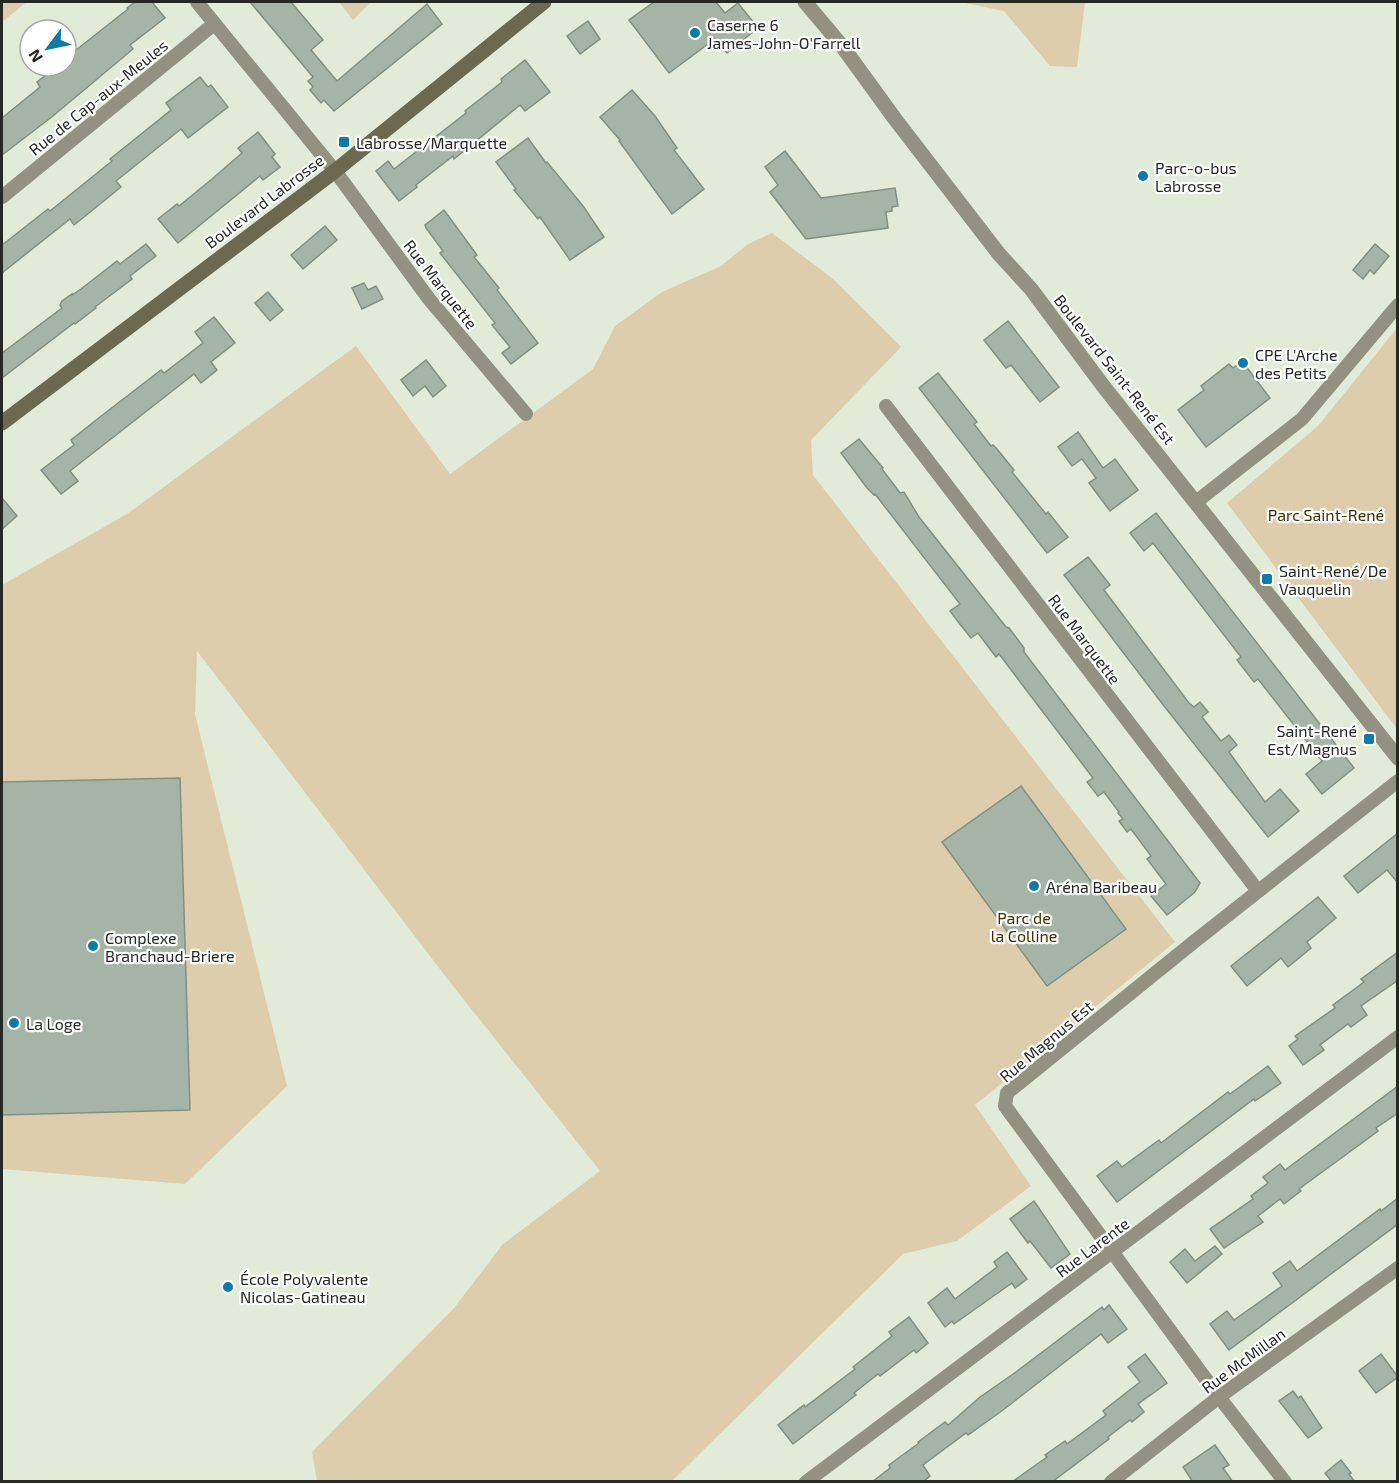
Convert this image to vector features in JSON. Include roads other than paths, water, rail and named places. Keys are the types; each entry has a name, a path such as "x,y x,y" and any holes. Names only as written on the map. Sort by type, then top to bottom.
{"main road":[{"name":"Boulevard Labrosse","path":"2,423 335,171 543,2"}],"street":[{"name":"Rue Marquette","path":"197,2 335,171 429,299 526,414"},
{"name":"Boulevard Saint-René Est","path":"805,2 842,46 999,254 1031,289 1104,387 1398,758"},
{"name":"Rue de Cap-aux-Meules","path":"2,197 214,24"},
{"path":"1196,502 1302,419 1398,305"},
{"name":"Rue Marquette","path":"886,406 1258,891"},
{"name":"Rue Magnus Est","path":"1285,1482 1112,1253 1005,1106 1007,1093 1398,781"},
{"name":"Rue Larente","path":"806,1482 1398,1037"},
{"name":"Rue McMillan","path":"1111,1482 1220,1397 1398,1268"}],"place":[{"name":"Caserne 6 James-John-O'Farrell","path":"695,33"},
{"name":"Labrosse/Marquette","path":"344,142"},
{"name":"Parc-o-bus Labrosse","path":"1143,176"},
{"name":"CPE L'Arche des Petits","path":"1243,363"},
{"name":"Saint-René/De Vauquelin","path":"1267,579"},
{"name":"Saint-René Est/Magnus","path":"1369,739"},
{"name":"Aréna Baribeau","path":"1034,886"},
{"name":"Complexe Branchaud-Briere","path":"93,946"},
{"name":"La Loge","path":"14,1023"},
{"name":"École Polyvalente Nicolas-Gatineau","path":"228,1287"}],"park label":[{"name":"Parc Saint-René","path":"1326,514"},
{"name":"Parc de la Colline","path":"1024,926"}]}
